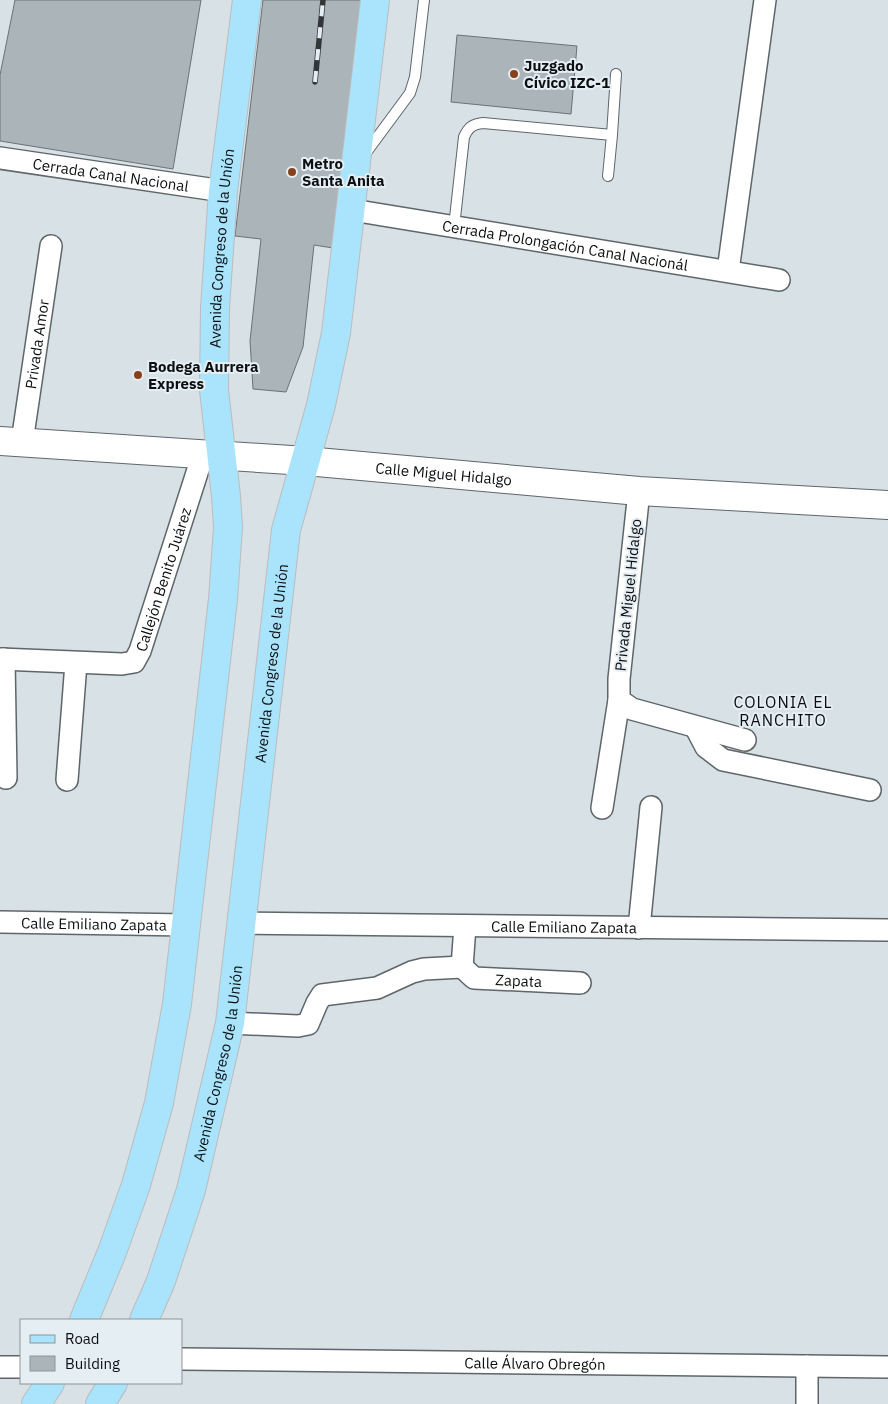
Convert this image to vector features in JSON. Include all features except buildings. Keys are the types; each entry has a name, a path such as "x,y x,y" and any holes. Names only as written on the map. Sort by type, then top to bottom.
{"main road":[{"name":"Avenida Congreso de la Unión","path":"84,1319 112,1252 136,1185 159,1102 177,1004 187,925 223,599 228,527 226,496 212,455 213,354 223,191 248,0"},
{"name":"Avenida Congreso de la Unión","path":"144,1319 161,1281 191,1190 230,1023 286,530 292,502 306,461 321,405 336,334 352,210 375,0"},
{"path":"36,1404 49,1384"},
{"path":"100,1404 112,1384"}],"street":[{"path":"728,271 765,0"},
{"name":"Cerrada Canal Nacional","path":"0,158 223,191"},
{"name":"Cerrada Prolongación Canal Nacionál","path":"352,210 779,280"},
{"name":"Privada Amor","path":"11,441 51,246"},
{"name":"Calle Miguel Hidalgo","path":"11,441 306,461 639,491 888,505"},
{"name":"Callejón Benito Juárez","path":"2,659 76,663 122,664 134,662 140,651 212,455"},
{"name":"Privada Miguel Hidalgo","path":"602,808 619,700 619,680 639,491"},
{"path":"2,659 6,778"},
{"path":"67,780 76,663"},
{"path":"619,700 632,709 745,740"},
{"path":"696,728 706,747 723,760 870,790"},
{"path":"639,928 651,807"},
{"name":"Calle Emiliano Zapata","path":"0,922 187,925"},
{"name":"Calle Emiliano Zapata","path":"240,924 888,930"},
{"path":"230,1023 308,1024 316,1003 322,995 378,988 412,972 424,969 462,967 465,926"},
{"name":"Zapata","path":"462,967 474,978 580,983"},
{"name":"Calle Álvaro Obregón","path":"182,1359 888,1367"},
{"path":"807,1366 807,1404"},
{"path":"0,1367 20,1367"}],"lane":[{"path":"357,165 410,93 415,77 424,0"},
{"path":"608,176 616,74"},
{"path":"454,227 464,137 467,130 474,124 483,123 612,135"}],"railway":[{"path":"315,82 323,0"}],"place":[{"name":"Juzgado Cívico IZC-1","path":"514,74"},
{"name":"Metro Santa Anita","path":"292,172"},
{"name":"Bodega Aurrera Express","path":"138,375"}],"district":[{"name":"COLONIA EL RANCHITO","path":"783,711"}]}
